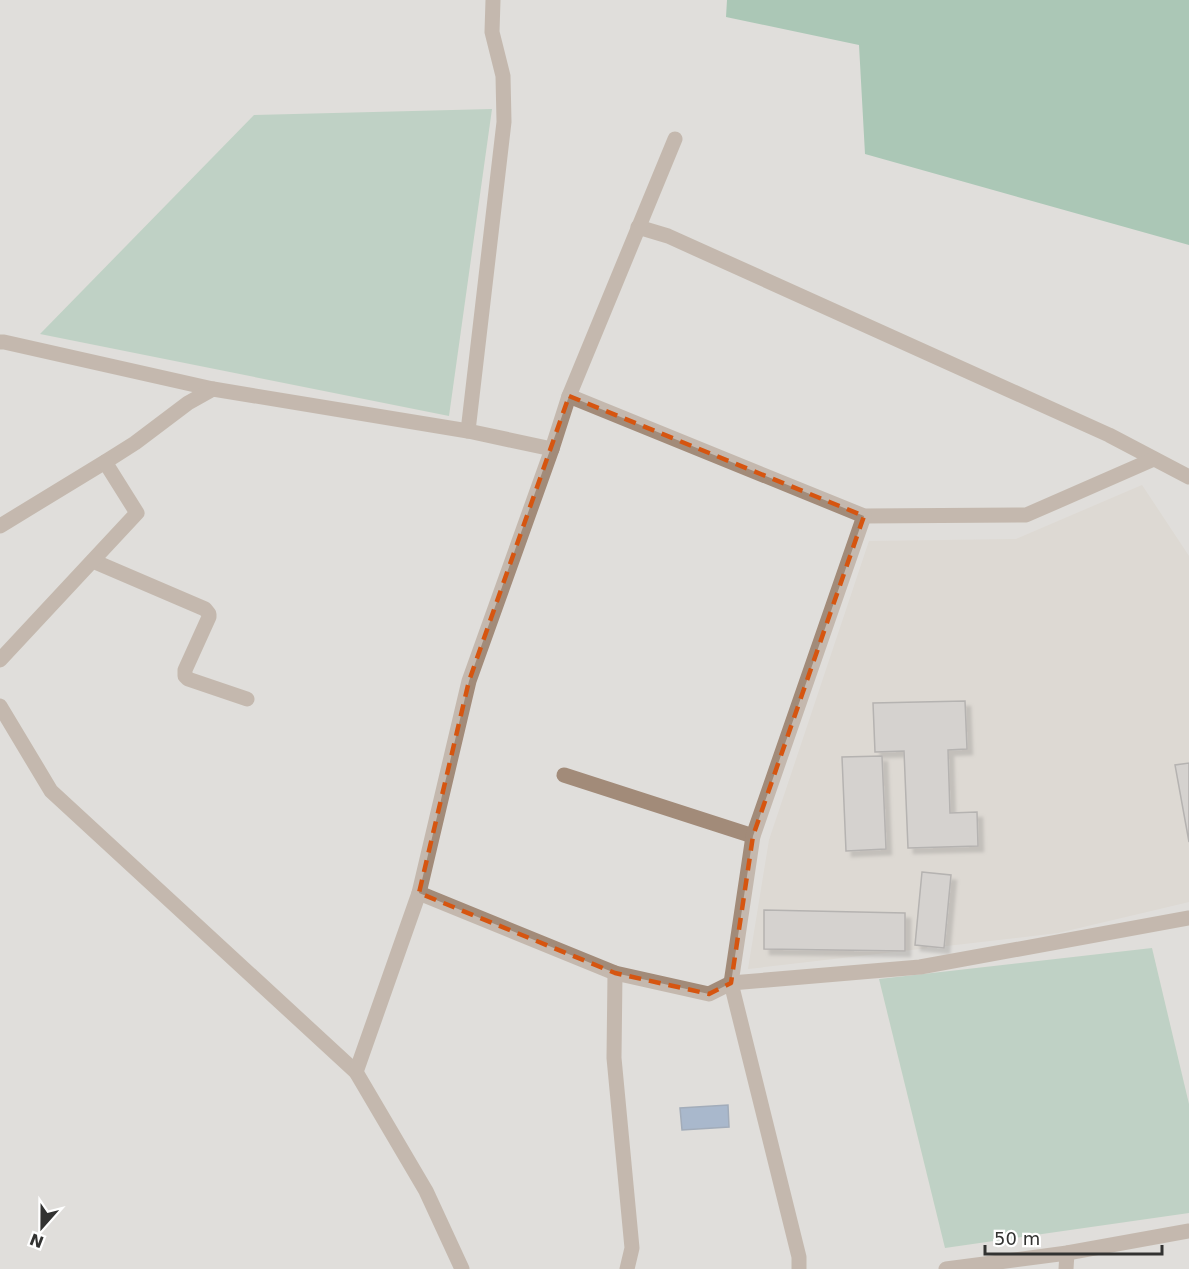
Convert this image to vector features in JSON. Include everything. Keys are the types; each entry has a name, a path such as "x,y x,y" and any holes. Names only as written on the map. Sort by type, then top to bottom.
{"street":[{"path":"468,431 504,122 503,76 492,32 493,0"},
{"path":"357,1072 419,893 469,681 569,396 675,139"},
{"path":"638,227 668,236 1109,435 1189,477"},
{"path":"0,342 213,389 468,431 552,449"},
{"path":"0,526 135,443 188,403 213,389"},
{"path":"569,396 864,516 1026,515 1154,459"},
{"path":"0,660 136,513 105,462"},
{"path":"799,1269 799,1257 731,983 753,836 864,516"},
{"path":"93,561 206,609 209,618 185,670 185,676 247,699"},
{"path":"0,706 51,791 357,1072 426,1191 462,1269"},
{"path":"564,775 753,836"},
{"path":"419,893 615,974 709,994 731,983 920,967 1189,918"},
{"path":"615,974 614,1058 632,1248 627,1269"},
{"path":"946,1269 1066,1261 1189,1231"}],"highlighted area":[{"path":"569,396 864,516 753,836 731,983 709,994 615,973 419,893 469,681"}],"shaded area":[{"path":"1142,485 1189,556 1189,902 1058,933 748,969 769,840 869,541 1016,539"}],"green space":[{"path":"727,0 1189,0 1189,245 865,154 859,45 726,17"},
{"path":"492,109 449,416 40,334 254,115"},
{"path":"1152,948 1189,1104 1189,1213 945,1248 879,979"}],"water":[{"path":"728,1105 729,1127 682,1130 680,1108"}],"building":[{"path":"965,701 967,749 948,750 950,813 977,812 978,846 908,848 904,751 875,752 873,703"},
{"path":"882,756 886,849 846,851 842,757"},
{"path":"1189,763 1189,842 1175,765"},
{"path":"922,872 951,875 944,948 915,945"},
{"path":"764,910 905,913 905,951 764,949"}]}
